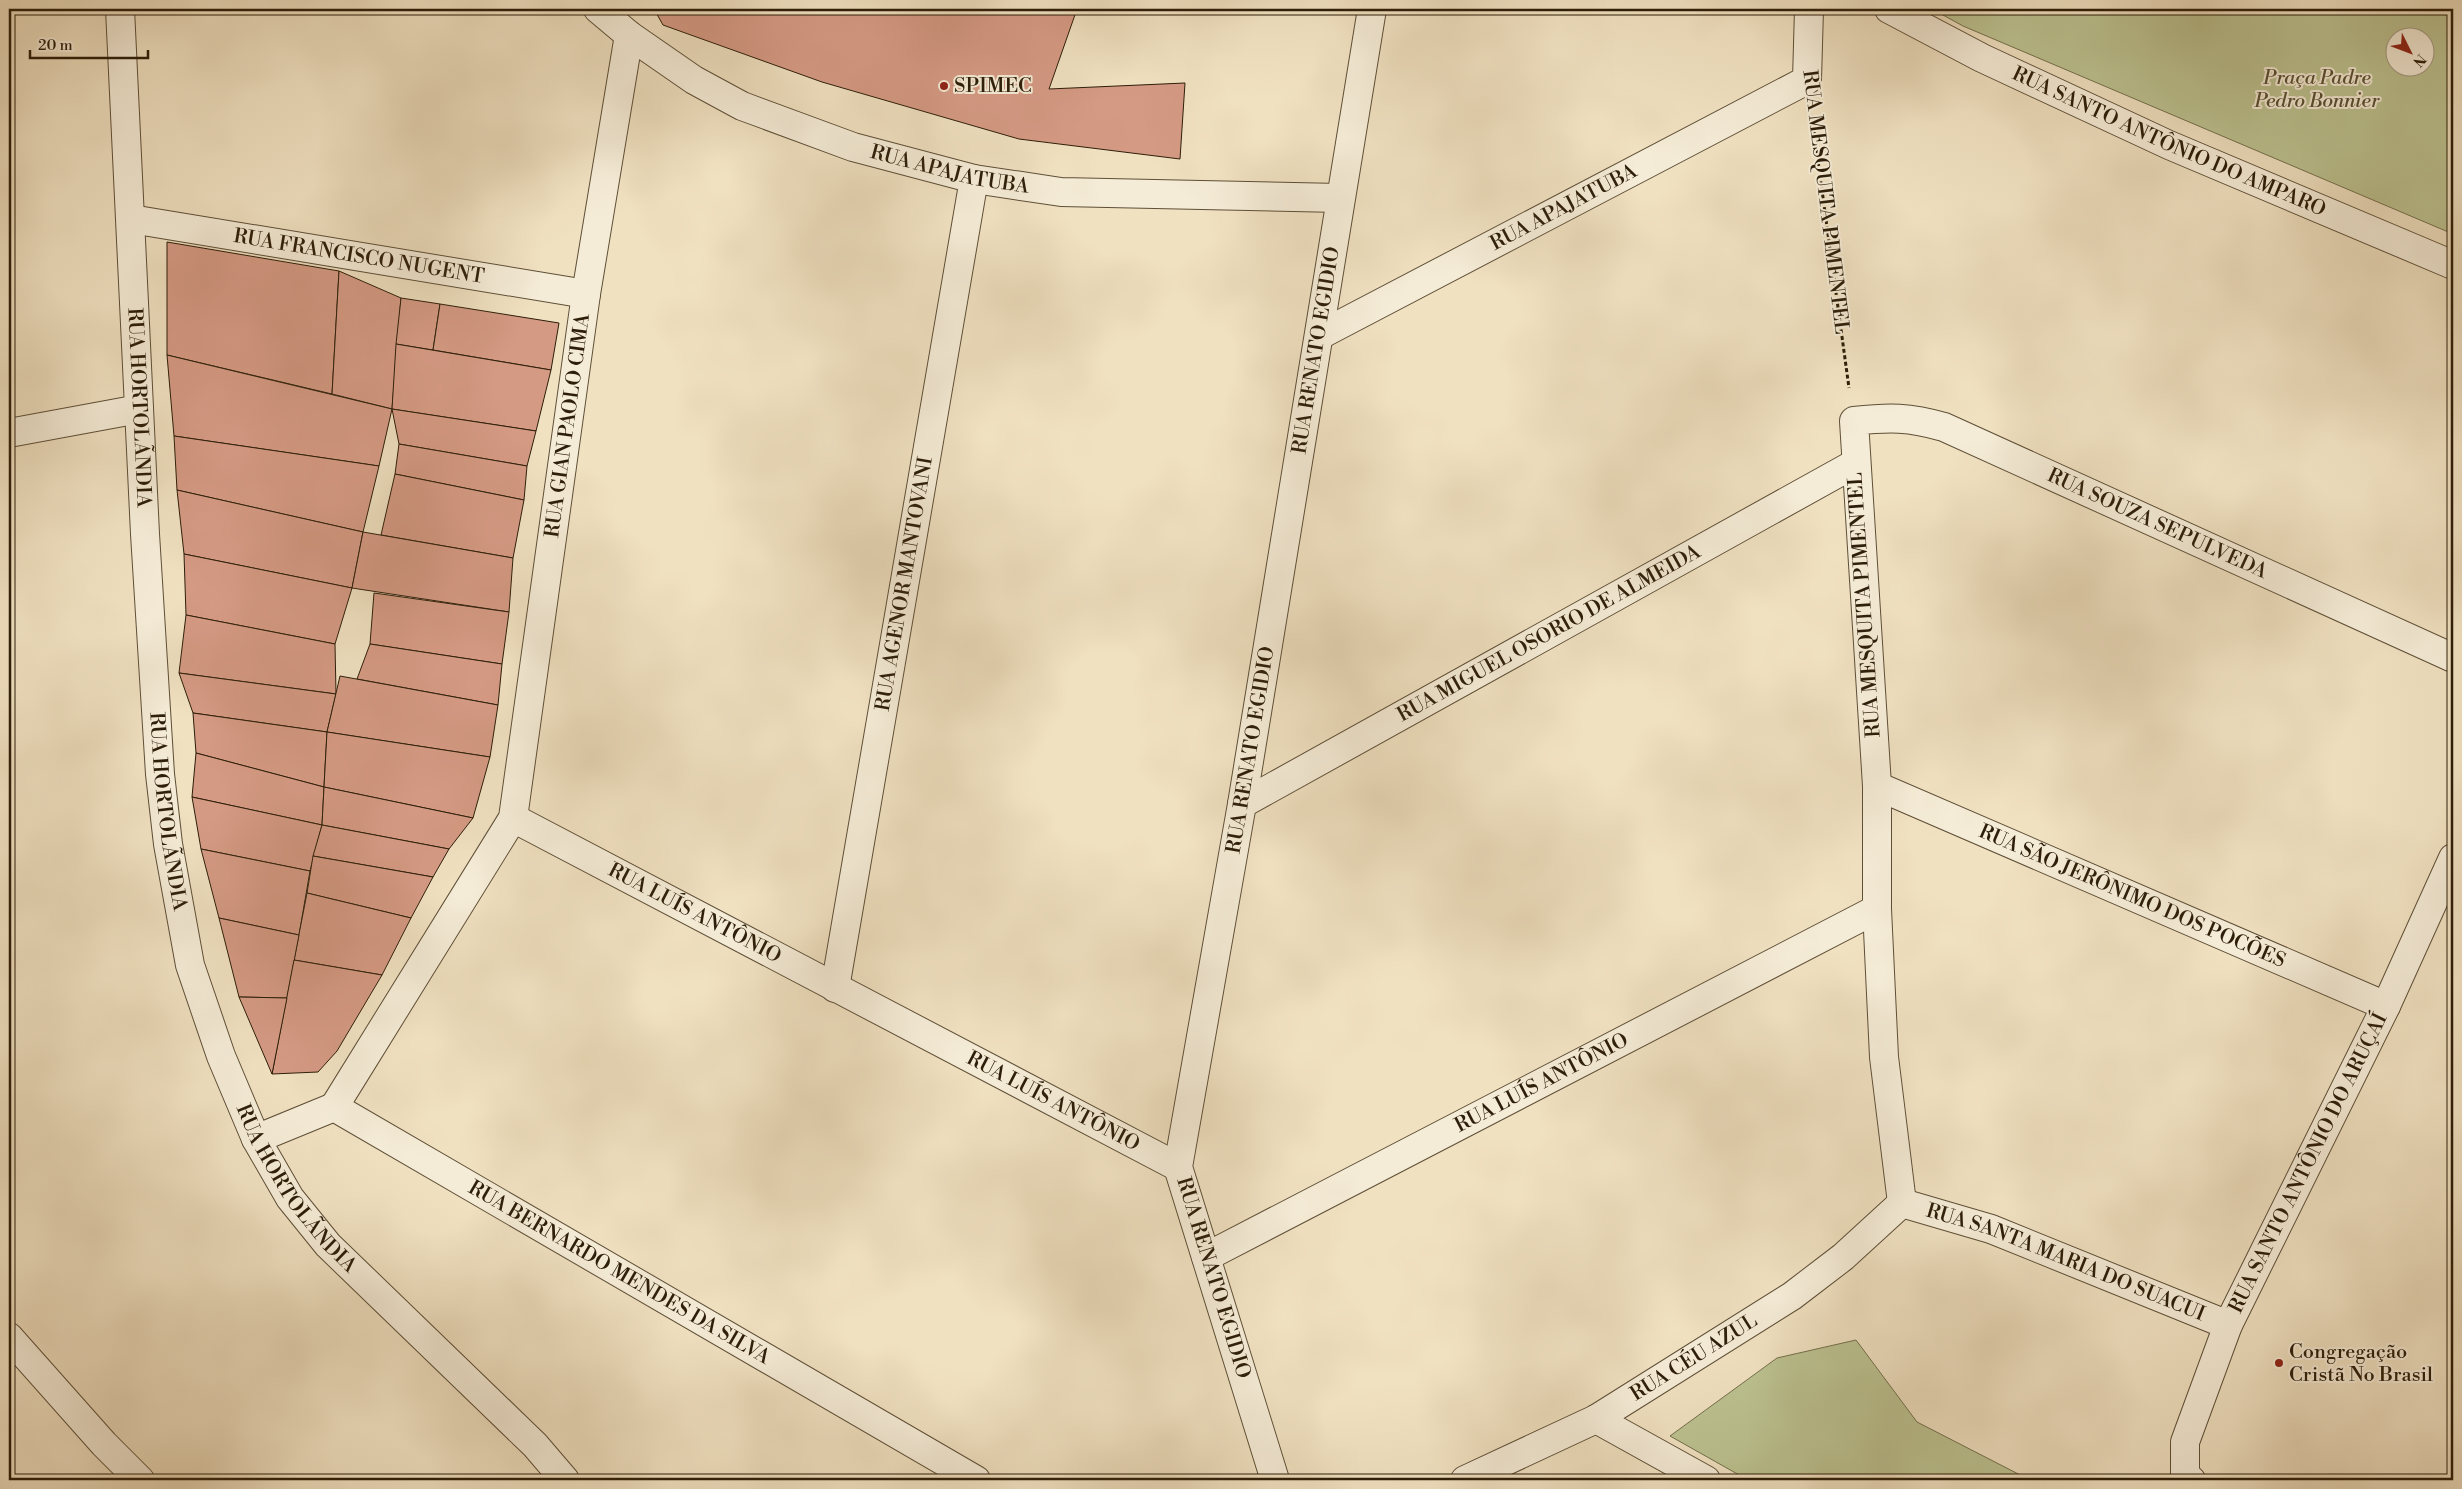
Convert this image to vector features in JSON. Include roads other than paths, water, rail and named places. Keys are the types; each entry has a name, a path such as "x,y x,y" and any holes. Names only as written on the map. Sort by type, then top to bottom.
{"street":[{"name":"RUA HORTOLÃNDIA","path":"120,9 139,409 160,774 168,844 190,965 221,1056 256,1139 290,1198 328,1245 535,1445 565,1480"},
{"name":"RUA APAJATUBA","path":"598,9 629,35 694,80 742,106 853,146 974,179 1061,192 1340,198"},
{"name":"RUA RENATO EGIDIO","path":"1275,1480 1178,1166 1242,804 1372,9"},
{"name":"RUA MESQUITA PIMENTEL","path":"1807,80 1810,9"},
{"name":"RUA SANTO ANTÔNIO DO AMPARO","path":"1889,9 1982,58 2169,145 2453,265"},
{"name":"RUA GIAN PAOLO CIMA","path":"513,818 586,294 629,35"},
{"name":"RUA APAJATUBA","path":"1320,335 1807,80"},
{"name":"RUA AGENOR MANTOVANI","path":"835,988 974,179"},
{"name":"RUA FRANCISCO NUGENT","path":"131,219 586,294"},
{"path":"15,429 139,409"},
{"name":"RUA SOUZA SEPULVEDA","path":"1854,421 1894,417 1915,419 1944,427 2453,658"},
{"name":"RUA MESQUITA PIMENTEL","path":"1854,421 1877,786 1877,909 1884,1057 1902,1203"},
{"name":"RUA MIGUEL OSORIO DE ALMEIDA","path":"1242,804 1856,463"},
{"name":"RUA SÃO JERÔNIMO DOS POCÕES","path":"1877,786 2386,1006"},
{"name":"RUA LUÍS ANTÔNIO","path":"513,818 1178,1166"},
{"path":"256,1139 334,1107 513,818"},
{"name":"RUA SANTO ANTÔNIO DO ARUÇAÍ","path":"2188,1477 2185,1442 2228,1325 2386,1006 2453,858"},
{"name":"RUA LUÍS ANTÔNIO","path":"1206,1257 1877,909"},
{"name":"RUA BERNARDO MENDES DA SILVA","path":"334,1107 976,1480"},
{"name":"RUA SANTA MARIA DO SUACUI","path":"1902,1203 1991,1229 2228,1325"},
{"name":"RUA CÉU AZUL","path":"1465,1480 1596,1419 1792,1296 1843,1257 1902,1203"},
{"path":"9,1337 104,1444 140,1480"},
{"path":"1596,1419 1706,1480"}],"place":[{"name":"SPIMEC","path":"944,86"},
{"name":"Congregação Cristã No Brasil","path":"2279,1363"}],"park label":[{"name":"Praça Padre Pedro Bonnier","path":"2317,90"}]}
